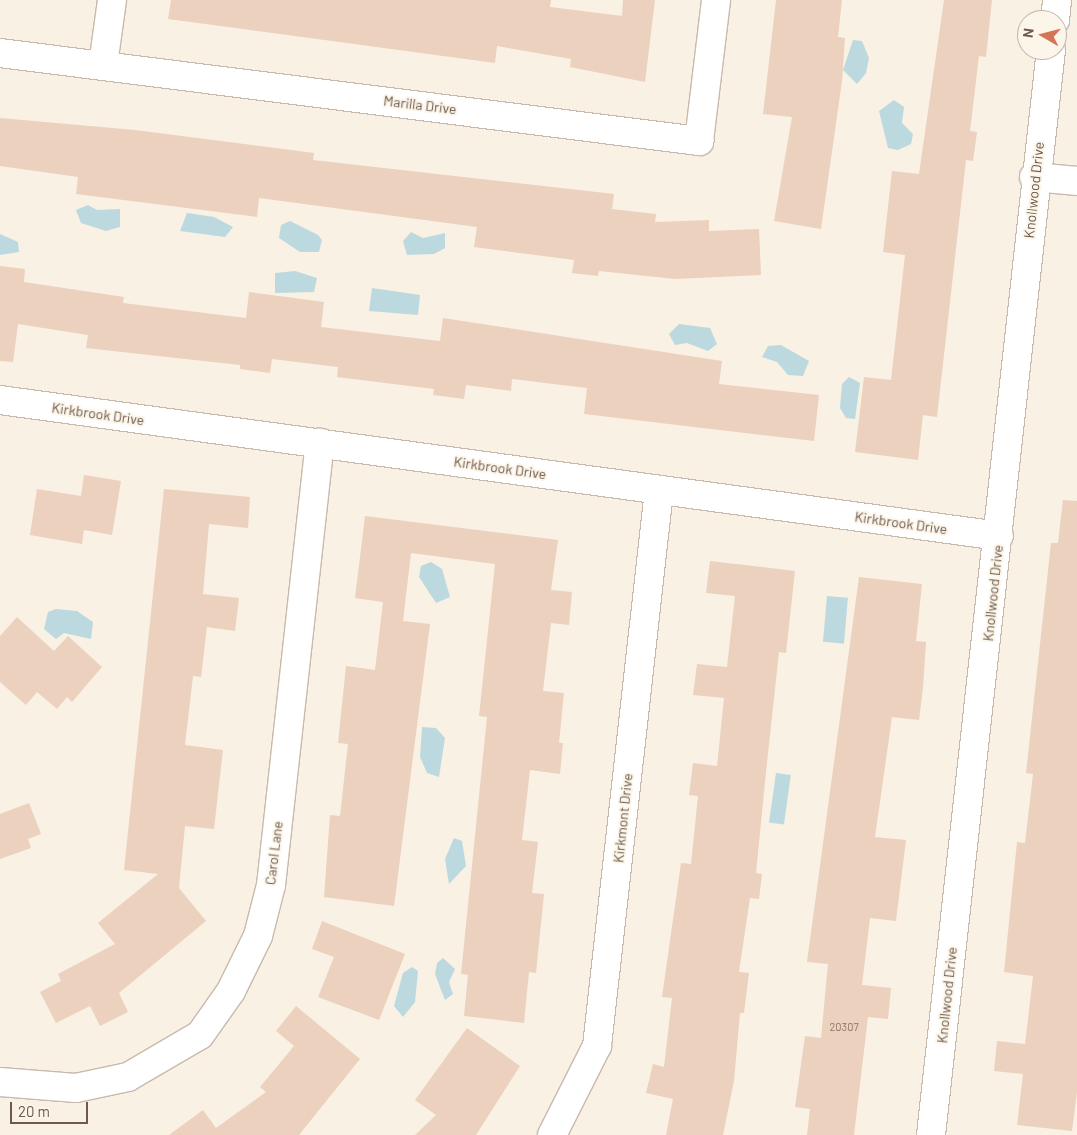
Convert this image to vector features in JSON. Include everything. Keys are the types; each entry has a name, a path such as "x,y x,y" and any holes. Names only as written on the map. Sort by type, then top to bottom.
{"street":[{"path":"103,65 112,0"},
{"name":"Marilla Drive","path":"0,53 699,141 716,0"},
{"name":"Knollwood Drive","path":"932,1135 999,536 1034,178 1050,60"},
{"path":"1034,178 1077,181"},
{"name":"Kirkbrook Drive","path":"0,400 999,536"},
{"name":"Carol Lane","path":"0,1082 76,1088 128,1077 200,1035 231,991 258,936 271,886 320,443"},
{"name":"Kirkmont Drive","path":"552,1135 597,1046 659,491"}],"water":[{"path":"853,40 862,41 869,58 866,73 857,84 843,70"},
{"path":"894,100 904,107 902,123 913,134 911,144 898,150 888,148 879,111"},
{"path":"88,205 97,210 120,209 120,227 106,231 81,223 76,210"},
{"path":"187,213 214,217 233,227 225,237 180,231"},
{"path":"290,221 318,235 322,240 319,252 300,252 279,238 281,225"},
{"path":"411,232 423,238 445,233 445,248 434,254 407,255 403,241"},
{"path":"0,234 18,242 19,252 0,255"},
{"path":"295,271 317,278 314,292 275,293 275,273"},
{"path":"372,288 420,295 418,315 369,311"},
{"path":"679,324 710,328 717,344 708,351 687,343 675,345 669,334"},
{"path":"781,345 809,361 803,376 788,375 777,362 762,357 768,346"},
{"path":"849,377 860,383 855,419 846,418 840,408 842,384"},
{"path":"431,562 442,569 450,597 436,603 419,577 421,566"},
{"path":"827,596 848,598 844,644 823,642"},
{"path":"56,609 77,611 93,622 91,639 64,633 56,639 44,629 48,612"},
{"path":"422,727 436,728 445,738 439,777 427,773 420,757"},
{"path":"776,773 791,775 784,825 769,823"},
{"path":"454,838 462,841 466,866 449,884 445,859"},
{"path":"443,958 455,969 449,982 453,994 445,1000 435,974 437,963"},
{"path":"412,967 418,971 415,1002 403,1017 394,1006 403,973"}],"building":[{"path":"171,0 551,0 550,7 622,16 623,0 655,0 645,82 570,67 571,59 497,46 495,63 168,19"},
{"path":"776,0 842,0 838,37 845,38 842,81 821,229 774,221 792,117 763,114"},
{"path":"944,0 992,0 986,57 979,56 970,131 977,132 973,161 966,160 937,417 923,415 918,460 855,452 864,377 891,380 905,255 883,252 892,171 919,174"},
{"path":"0,118 135,130 314,153 313,160 614,194 612,209 656,214 655,222 709,220 709,231 759,229 761,275 675,279 599,271 598,276 572,273 574,260 474,247 477,227 259,198 257,217 76,194 78,177 0,166"},
{"path":"0,266 25,269 24,282 124,297 123,303 246,318 249,292 324,302 321,327 440,341 443,318 722,361 719,384 819,395 814,441 584,414 587,388 512,379 511,391 466,385 464,399 433,395 434,389 337,377 338,367 272,359 270,373 240,369 240,365 86,348 88,335 18,324 13,362 0,361"},
{"path":"84,475 121,481 112,535 84,530 82,544 30,535 37,489 81,496"},
{"path":"164,489 250,497 248,528 209,524 203,594 239,598 235,631 207,627 201,677 193,676 185,745 223,750 214,829 185,826 179,888 206,921 119,993 128,1012 100,1026 90,1006 56,1023 40,992 61,981 58,974 115,944 98,923 158,874 124,870"},
{"path":"1063,500 1077,501 1077,1092 1072,1131 1017,1125 1023,1074 994,1071 997,1041 1025,1044 1033,976 1004,972 1017,842 1025,843 1033,774 1026,773 1051,543 1058,543"},
{"path":"365,516 558,540 551,590 572,592 569,625 551,623 543,691 564,693 559,743 563,743 560,774 530,770 522,840 538,842 532,893 544,894 536,973 529,972 524,1023 464,1016 468,975 461,974 487,717 479,716 495,564 411,553 403,621 430,624 394,906 324,897 330,815 340,816 348,744 338,743 346,666 375,670 383,602 355,598"},
{"path":"710,561 795,571 786,653 779,652 756,873 762,874 759,899 750,898 739,972 749,973 744,1013 740,1013 734,1081 723,1135 666,1135 673,1099 646,1093 653,1064 664,1067 672,998 662,997 681,863 691,864 698,796 689,795 693,763 717,766 724,698 693,695 697,664 727,667 735,596 706,593"},
{"path":"859,577 922,584 916,641 926,642 923,688 919,720 892,717 875,837 906,840 896,921 870,918 862,985 891,988 888,1019 868,1017 854,1135 807,1135 810,1109 795,1107 805,1036 821,1038 828,964 807,962"},
{"path":"17,617 54,651 68,636 102,667 72,702 67,697 57,709 37,692 26,705 0,682 0,636"},
{"path":"29,803 41,834 28,839 31,848 0,859 0,814"},
{"path":"322,921 405,954 379,1020 318,997 334,957 312,949"},
{"path":"296,1006 360,1059 299,1135 169,1135 203,1110 216,1128 266,1092 260,1087 294,1046 276,1031"},
{"path":"467,1028 520,1066 476,1135 415,1135 436,1115 415,1100"}]}
